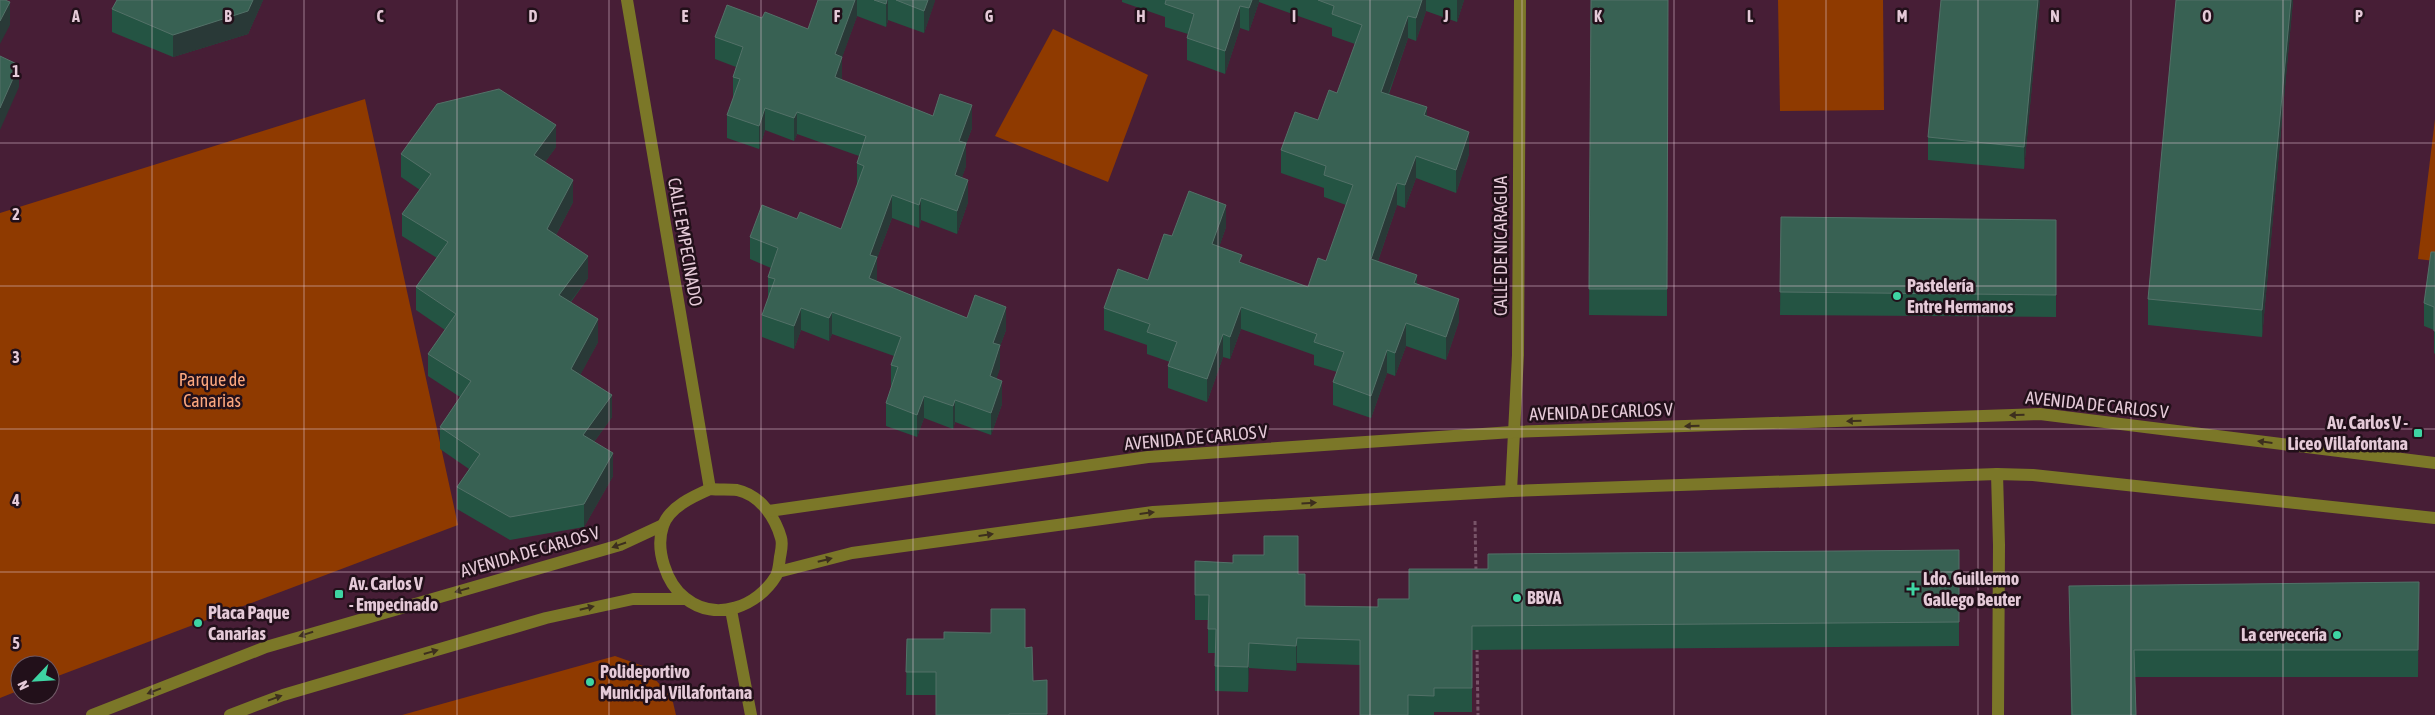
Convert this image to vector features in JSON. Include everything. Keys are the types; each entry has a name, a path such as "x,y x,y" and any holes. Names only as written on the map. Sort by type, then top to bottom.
{"street":[{"name":"CALLE EMPECINADO","path":"627,0 710,489"},
{"name":"CALLE DE NICARAGUA","path":"1511,491 1512,432 1518,355 1520,0"},
{"name":"AVENIDA DE CARLOS V","path":"769,511 1148,457 1512,432 2040,414 2435,463"},
{"path":"1997,474 1999,555 1998,715"},
{"path":"778,572 852,553 1154,512 1511,491 1997,474 2043,476 2435,518"},
{"path":"710,489 737,490 754,498 769,511 782,540 778,572 769,588 756,600 731,610 704,608 686,598 668,577 661,553 663,525 690,497 710,489"},
{"name":"AVENIDA DE CARLOS V","path":"92,715 266,646 620,545 663,525"},
{"path":"230,715 283,695 546,618 633,599 686,598"},
{"path":"731,610 751,715"}],"path":[{"path":"1474,493 1476,580"},
{"path":"1477,638 1478,715"}],"green space":[{"path":"1778,0 1883,0 1884,110 1780,111"},
{"path":"1053,29 1148,75 1108,182 995,136"},
{"name":"Parque de Canarias","path":"365,99 458,525 60,675 60,655 10,655 10,694 0,698 0,213"},
{"path":"2435,119 2435,261 2418,259"},
{"name":"Polideportivo Municipal Villafontana","path":"615,656 643,666 672,698 676,715 402,715"}],"building":[{"path":"0,0 10,2 0,21"},
{"path":"117,0 253,0 248,11 173,35 112,9"},
{"path":"818,0 855,0 835,54 842,57 835,77 933,116 940,94 972,105 959,141 966,143 955,175 968,180 957,211 921,198 919,205 892,195 870,255 877,257 869,278 967,318 975,295 1006,307 993,343 1000,345 990,376 1002,381 991,413 955,400 953,406 924,396 917,415 886,403 898,367 891,365 901,337 832,312 829,318 801,308 794,326 762,315 775,279 768,277 778,248 750,237 762,205 797,219 800,212 841,229 864,166 857,163 866,136 797,112 794,118 765,108 759,126 727,115 740,79 733,77 743,47 715,37 727,5 762,18 765,12 808,29"},
{"path":"874,0 887,0 886,4"},
{"path":"896,0 928,0 924,11"},
{"path":"1166,0 1252,0 1249,8 1240,6 1225,51 1187,38 1194,14 1165,4"},
{"path":"1318,0 1422,0 1416,18 1408,16 1381,92 1427,107 1424,115 1469,132 1456,170 1416,156 1405,185 1397,183 1371,259 1417,275 1414,283 1459,299 1446,337 1406,323 1395,353 1387,350 1371,396 1333,382 1344,352 1314,342 1317,334 1241,307 1230,337 1223,334 1207,379 1168,366 1177,342 1147,332 1150,324 1104,308 1118,269 1148,280 1164,234 1172,236 1189,191 1226,205 1212,244 1242,255 1239,262 1308,287 1318,258 1326,261 1353,185 1324,175 1326,166 1281,150 1295,112 1318,120 1329,90 1337,93 1362,25 1332,14 1334,6"},
{"path":"1591,0 1668,0 1667,289 1589,289"},
{"path":"1941,0 2038,0 2024,147 1928,137"},
{"path":"2176,0 2291,0 2262,310 2148,299"},
{"path":"0,56 19,65 0,108"},
{"path":"499,89 556,125 534,155 573,180 547,229 588,256 559,295 598,319 571,369 612,395 583,435 613,453 584,504 510,517 457,487 480,454 440,427 471,381 428,354 456,314 416,287 448,242 402,214 431,174 401,154 437,104"},
{"path":"1781,217 2056,220 2056,295 1780,292"},
{"path":"2431,252 2435,252 2435,331 2434,307 2424,303"},
{"path":"1264,536 1298,536 1298,574 1305,574 1305,606 1378,607 1378,599 1409,599 1409,569 1488,569 1488,554 1959,550 1959,622 1472,626 1472,688 1434,688 1434,696 1408,695 1408,715 1360,715 1360,640 1297,638 1296,646 1249,643 1248,667 1215,666 1216,629 1208,629 1209,595 1195,595 1195,561 1233,563 1233,555 1264,555"},
{"path":"2419,582 2418,650 2134,650 2136,715 2072,715 2069,586"},
{"path":"991,609 1025,609 1025,648 1032,647 1033,681 1047,680 1047,714 936,715 936,672 906,672 907,639 944,639 944,632 991,633"}],"place":[{"name":"Pastelería Entre Hermanos","path":"1897,296"},
{"name":"Av. Carlos V - Liceo Villafontana","path":"2418,433"},
{"name":"Ldo. Guillermo Gallego Beuter","path":"1913,589"},
{"name":"Av. Carlos V - Empecinado","path":"339,594"},
{"name":"BBVA","path":"1517,598"},
{"name":"Placa Paque Canarias","path":"198,623"},
{"name":"La cervecería","path":"2337,635"},
{"name":"Polideportivo Municipal Villafontana","path":"590,682"}]}
